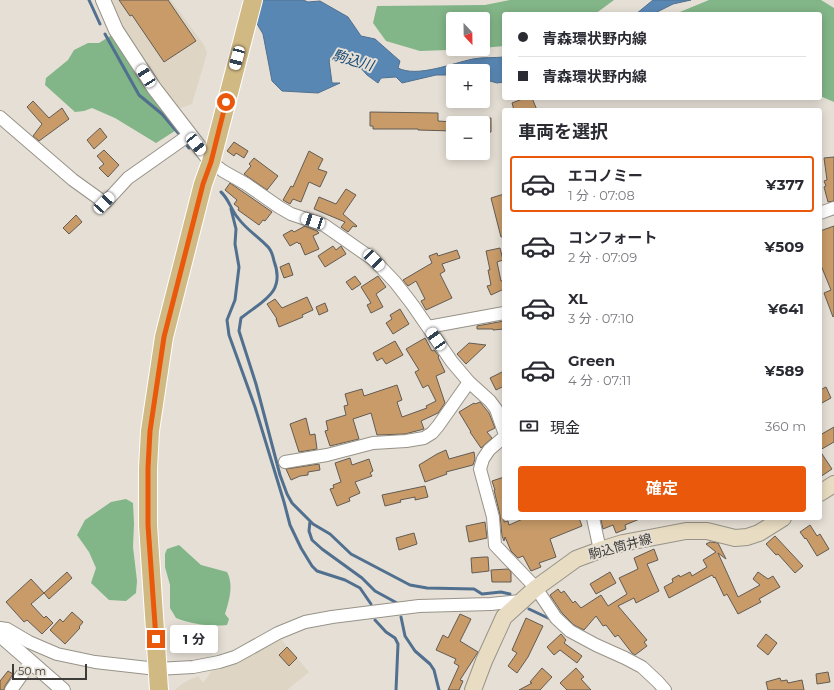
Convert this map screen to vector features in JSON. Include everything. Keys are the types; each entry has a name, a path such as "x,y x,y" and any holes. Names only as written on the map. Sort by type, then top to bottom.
{"main road":[{"path":"159,690 148,525 148,468 150,431 164,337 203,184 211,162 253,0"},
{"path":"822,492 834,484"},
{"name":"駒込筒井線","path":"472,690 504,617 536,588 576,559 623,543 686,531 707,531 735,538 747,537 759,533 780,520"}],"street":[{"path":"103,0 116,30 154,88 211,162 223,172 246,184 285,211 324,225 374,260 395,282 452,362 469,382 490,401 496,409 502,426"},
{"path":"0,117 73,180 104,203 128,178 189,134"},
{"path":"822,212 834,208"},
{"path":"428,327 502,313"},
{"path":"285,462 327,455 373,443 406,441 424,438 432,433 438,426 469,382"},
{"path":"502,439 489,450 483,459 480,469 493,517 495,545 536,588 556,618 570,630 596,645 642,667 665,690"},
{"path":"593,520 600,550"},
{"path":"0,628 7,629 29,642 57,654 95,662 157,669 193,667 235,657 291,627 305,622 419,606 491,604 520,601"},
{"path":"0,635 63,690"},
{"path":"11,690 31,662"}],"shaded area":[{"path":"109,0 171,0 204,45 207,53 192,104 178,109 130,42"},
{"path":"279,637 309,672 287,690 175,690 183,683 198,676 203,683 214,668"}],"green space":[{"path":"510,0 614,0 598,12 502,12 502,46 490,47 490,12 446,12 446,50 420,51 386,41 373,23 377,6 485,5"},
{"path":"709,0 821,0 834,8 834,102 822,97 822,12 680,12"},
{"path":"112,35 178,129 156,143 115,118 92,108 75,112 45,85 46,78 68,60 74,50 88,43 99,43"},
{"path":"126,499 133,503 133,547 137,581 136,593 126,601 109,600 91,583 96,568 89,552 77,535 85,520 111,502"},
{"path":"179,545 201,565 227,572 230,588 225,614 229,619 227,625 207,625 182,620 176,618 170,608 170,585 165,567 165,554 167,549"}],"water":[{"name":"駒込川","path":"243,0 320,1 348,17 361,36 375,39 400,61 398,68 406,71 425,71 446,66 446,75 436,75 402,83 396,77 381,78 378,83 367,75 358,65 343,60 329,60 332,83 340,83 318,93 282,91 272,81 263,34"},
{"path":"653,0 691,0 673,4 657,12 638,12"},
{"path":"502,57 502,82 497,83 490,81 490,64 454,64 473,59"}],"building":[{"path":"119,0 168,0 196,41 164,62 132,15 130,16"},
{"path":"520,100 533,100 536,108 513,108 512,103"},
{"path":"33,101 49,118 62,108 69,119 39,141 33,136 42,124 27,107"},
{"path":"370,112 438,113 438,121 446,122 446,131 373,129 373,126 370,126"},
{"path":"490,118 491,118 490,132"},
{"path":"100,128 107,137 94,149 87,140"},
{"path":"234,142 248,151 244,158 236,153 234,156 227,151"},
{"path":"104,150 119,165 108,177 99,168 104,164 97,156"},
{"path":"309,151 323,159 318,169 327,172 320,187 309,182 301,202 293,199 290,204 283,200 291,186 293,187"},
{"path":"834,157 834,201 828,202 824,187 826,186 824,181 827,180 824,158"},
{"path":"254,158 278,176 267,190 244,174 251,166 249,164"},
{"path":"230,183 272,212 265,221 263,220 259,225 238,210 239,208 234,204 237,200 225,190"},
{"path":"346,189 356,195 343,214 357,226 353,226 348,232 341,227 345,222 314,209 319,197 336,204"},
{"path":"502,195 501,237 491,198"},
{"path":"76,215 82,222 69,234 63,228"},
{"path":"305,226 319,233 313,236 319,249 305,255 300,243 299,244 297,242 290,246 283,235 292,230 294,232"},
{"path":"834,226 833,317 824,293 831,290 822,268 822,230"},
{"path":"333,246 336,250 341,246 346,254 325,267 318,256"},
{"path":"500,248 502,256 502,260 497,262 502,281 502,290 491,295 487,286 491,285 486,251"},
{"path":"457,250 460,258 442,264 445,271 440,274 452,298 426,310 421,301 425,299 416,281 408,286 403,280 432,263 429,256 437,253 438,256"},
{"path":"289,263 293,275 284,278 280,267"},
{"path":"355,276 361,284 352,290 346,282"},
{"path":"378,276 386,287 376,294 383,307 371,313 367,305 371,303 361,287"},
{"path":"307,297 313,310 302,315 303,317 279,327 277,319 267,304 275,299 282,308"},
{"path":"325,303 328,311 319,315 316,307"},
{"path":"400,309 409,324 393,334 386,323 392,319 390,315"},
{"path":"502,321 502,329 477,329 477,326"},
{"path":"425,338 432,351 434,350 439,356 438,357 445,372 436,376 445,403 438,413 421,421 424,429 405,434 377,435 371,413 353,419 359,439 330,446 325,431 328,430 326,421 346,415 344,406 348,405 345,394 362,389 364,396 397,385 402,400 397,402 402,417 427,408 426,406 436,401 428,385 423,388 415,372 419,370 406,349"},
{"path":"395,341 403,355 386,364 382,358 377,361 373,353"},
{"path":"469,343 486,345 466,364 457,354"},
{"path":"502,372 502,387 496,390 490,378"},
{"path":"826,387 831,398 822,403 822,389"},
{"path":"480,402 489,413 495,428 487,432 492,438 481,448 459,412 474,403"},
{"path":"306,418 310,435 315,434 317,449 299,452 290,424"},
{"path":"834,427 834,442 822,449 822,434"},
{"path":"446,450 449,459 474,452 475,459 473,465 446,472 447,474 425,482 419,465"},
{"path":"822,454 832,469 822,476"},
{"path":"350,458 352,465 369,459 373,471 370,473 372,476 355,482 360,493 349,498 350,501 337,506 330,489 334,488 333,485 341,482 335,463"},
{"path":"319,464 320,470 308,472 308,475 300,476 291,480 286,469"},
{"path":"502,478 502,520 504,520 504,522 508,521 509,525 520,520 580,520 582,526 550,539 556,557 539,563 541,567 531,571 523,556 518,558 511,551 505,537 504,541 492,481"},
{"path":"425,486 428,497 415,500 415,497 400,500 401,502 385,506 382,495"},
{"path":"601,520 637,520 625,525 626,529 616,533 613,525 603,529"},
{"path":"485,522 487,538 469,542 466,526"},
{"path":"810,525 817,536 820,534 829,549 817,556 806,538 805,539 800,532"},
{"path":"414,533 417,544 399,550 396,538"},
{"path":"775,536 803,566 795,573 778,554 776,555 766,544"},
{"path":"710,542 718,543 726,559 718,553 738,597 760,585 753,579 758,572 768,579 773,576 780,587 759,599 761,602 738,614 727,594 724,596 715,577 714,578 712,575 669,598 664,587 673,582 672,579 690,572 692,576 707,567 703,560 716,552 706,544"},
{"path":"654,549 658,560 647,564 659,591 636,603 634,598 618,606 647,640 644,642 647,646 635,655 618,635 615,637 606,625 603,626 596,616 584,630 574,625 562,613 550,595 558,589 561,593 564,591 573,603 575,601 581,608 601,595 608,606 627,594 619,578 638,569 634,558"},
{"path":"488,557 489,571 472,573 471,558"},
{"path":"508,569 511,572 511,582 492,582 491,570"},
{"path":"67,572 72,578 49,599 44,593"},
{"path":"610,572 616,583 596,594 590,584"},
{"path":"31,579 44,593 31,604 44,618 46,616 53,623 42,634 27,620 24,622 6,602"},
{"path":"72,612 83,622 79,627 80,628 65,644 50,630 60,619 63,622"},
{"path":"460,614 471,619 460,641 478,652 460,680 463,681 459,690 448,690 459,666 454,663 456,659 436,650 443,635 448,638"},
{"path":"526,618 543,626 528,657 517,673 508,666 517,653 512,650"},
{"path":"561,634 566,640 564,643 582,656 577,663 560,650 554,655 547,647"},
{"path":"766,634 777,643 768,655 757,646"},
{"path":"287,647 297,658 289,666 279,655"},
{"path":"542,668 552,677 540,690 519,690 532,683 530,682"},
{"path":"576,668 584,677 581,679 591,690 567,690 560,683"},
{"path":"8,671 13,674 4,690 0,690 0,681"},
{"path":"828,672 830,682 817,684 816,674"},
{"path":"780,678 781,681 787,680 788,683 802,680 804,690 768,690 766,682"}],"waterway":[{"path":"89,0 100,24"},
{"path":"105,34 139,95 162,114 179,134"},
{"path":"185,143 189,148"},
{"path":"221,192 241,222 269,248 277,272 277,281 274,289 264,301 241,318 239,331 256,384 280,475 292,503 313,524 330,534 351,554 410,585 427,588 474,589 482,594 501,592 510,594"},
{"path":"231,209 236,229 235,244 239,267 235,300 227,320 229,335 255,407 290,525 301,548 312,566 317,571 345,580 360,588 371,604"},
{"path":"310,521 309,531 312,540 362,578 375,591 397,603"},
{"path":"529,609 548,618"},
{"path":"401,617 405,636 415,651 430,664 434,670 439,690"},
{"path":"375,620 386,632 395,638 398,644 396,690"}],"route":[{"path":"156,639 148,525 148,468 150,431 164,337 203,184 211,162 226,102"}]}
